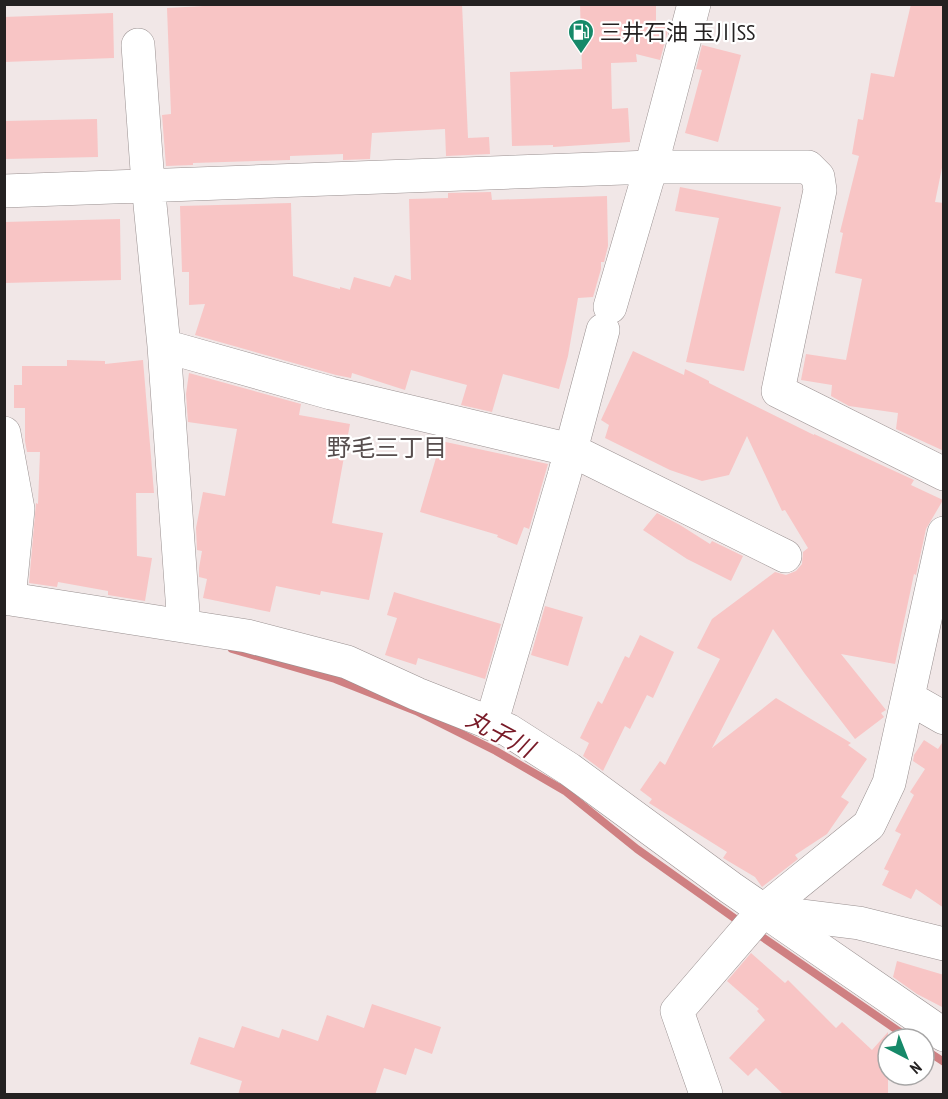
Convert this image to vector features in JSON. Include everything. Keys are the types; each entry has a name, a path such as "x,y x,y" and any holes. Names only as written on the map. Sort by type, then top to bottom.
{"street":[{"path":"491,724 651,167 694,4"},
{"path":"138,45 148,184 164,346 184,626"},
{"path":"4,191 651,167 808,167 818,177 820,190 778,391 944,474"},
{"path":"164,346 331,393 571,450 785,556"},
{"path":"4,433 18,508 7,599 246,636 347,662 417,694 508,730 569,769 763,911 944,1035"},
{"path":"706,1095 677,1011 763,911 868,825 889,783 944,533"},
{"path":"909,698 944,718"},
{"path":"763,911 859,923 944,944"}],"building":[{"path":"241,4 462,4 468,138 489,137 490,154 446,156 445,129 372,133 370,159 343,160 343,154 290,156 290,160 166,166 162,115 171,114 167,8"},
{"path":"580,4 656,4 656,24 669,27 660,60 636,54 637,62 611,63 612,109 628,108 630,142 553,147 553,145 512,146 510,72 582,69"},
{"path":"911,4 944,4 944,158 935,202 944,203 944,451 896,429 898,413 849,406 831,396 832,385 801,380 806,354 846,360 862,279 835,273 843,233 840,232 859,156 852,154 858,119 863,120 871,73 894,77"},
{"path":"113,13 114,58 4,62 4,17"},
{"path":"702,45 741,55 718,142 685,133 702,70 696,69"},
{"path":"97,119 98,157 4,159 4,121"},
{"path":"680,187 781,207 744,371 686,362 719,218 675,211"},
{"path":"491,192 492,200 607,196 608,246 604,262 601,262 593,297 578,298 568,356 559,389 503,374 492,412 461,405 467,385 411,370 405,390 352,373 351,378 336,375 195,335 205,304 189,305 189,272 182,272 180,206 291,203 293,276 350,290 354,277 390,287 395,275 411,280 409,199 448,198 448,193"},
{"path":"120,219 121,280 4,283 4,222"},
{"path":"633,351 684,375 685,369 814,435 914,480 911,485 943,500 926,529 895,664 841,654 886,710 881,713 884,717 855,739 773,629 712,748 776,698 851,743 848,745 867,759 841,797 849,802 827,834 795,855 798,859 762,887 755,877 723,858 727,852 649,803 652,799 640,790 660,761 665,765 720,659 697,648 712,619 775,572 786,575 796,571 802,564 803,552 808,548 785,510 782,511 747,436 729,475 702,481 670,470 605,438 609,425 601,420"},
{"path":"67,360 105,361 105,364 143,360 154,493 136,493 137,556 152,558 145,601 108,595 108,591 58,582 57,587 29,583 36,503 38,504 40,452 27,452 25,408 14,408 14,385 22,385 22,366 67,366"},
{"path":"189,373 301,404 299,415 350,424 332,523 383,533 369,600 321,591 320,595 276,586 270,612 203,598 207,579 199,577 202,551 197,550 196,528 203,492 225,496 237,429 188,422 186,394"},
{"path":"441,441 548,464 529,529 524,527 517,545 497,537 498,535 420,512"},
{"path":"657,513 710,544 712,541 743,556 731,581 687,559 643,530"},
{"path":"394,592 501,624 485,679 418,658 416,665 385,655 397,618 387,615"},
{"path":"545,606 583,617 568,666 531,655"},
{"path":"640,635 674,652 653,698 647,695 630,729 625,726 603,771 583,756 589,743 580,738 598,701 602,704 625,656 629,658"},
{"path":"924,740 938,749 944,740 944,908 916,889 911,899 882,885 889,871 884,869 901,834 895,831 914,795 910,792 925,769 913,761 914,755"},
{"path":"751,953 785,983 788,980 836,1028 842,1022 872,1050 876,1046 876,1087 888,1087 888,1095 784,1095 756,1068 748,1076 729,1058 765,1020 757,1011 759,1009 727,981"},
{"path":"897,961 944,975 944,1008 917,994 893,977"},
{"path":"372,1004 441,1027 432,1054 415,1048 406,1075 384,1068 375,1095 238,1095 242,1081 190,1064 199,1037 234,1048 242,1026 279,1038 282,1029 318,1041 327,1015 364,1028"}],"waterway":[{"name":"丸子川","path":"232,649 335,679 416,711 496,751 565,791 637,849 744,925"},
{"name":"丸子川","path":"755,932 893,1027"},
{"name":"丸子川","path":"936,1057 944,1062"}],"place":[{"name":"三井石油 玉川SS","path":"581,55"}],"district":[{"name":"野毛三丁目","path":"387,448"}]}
